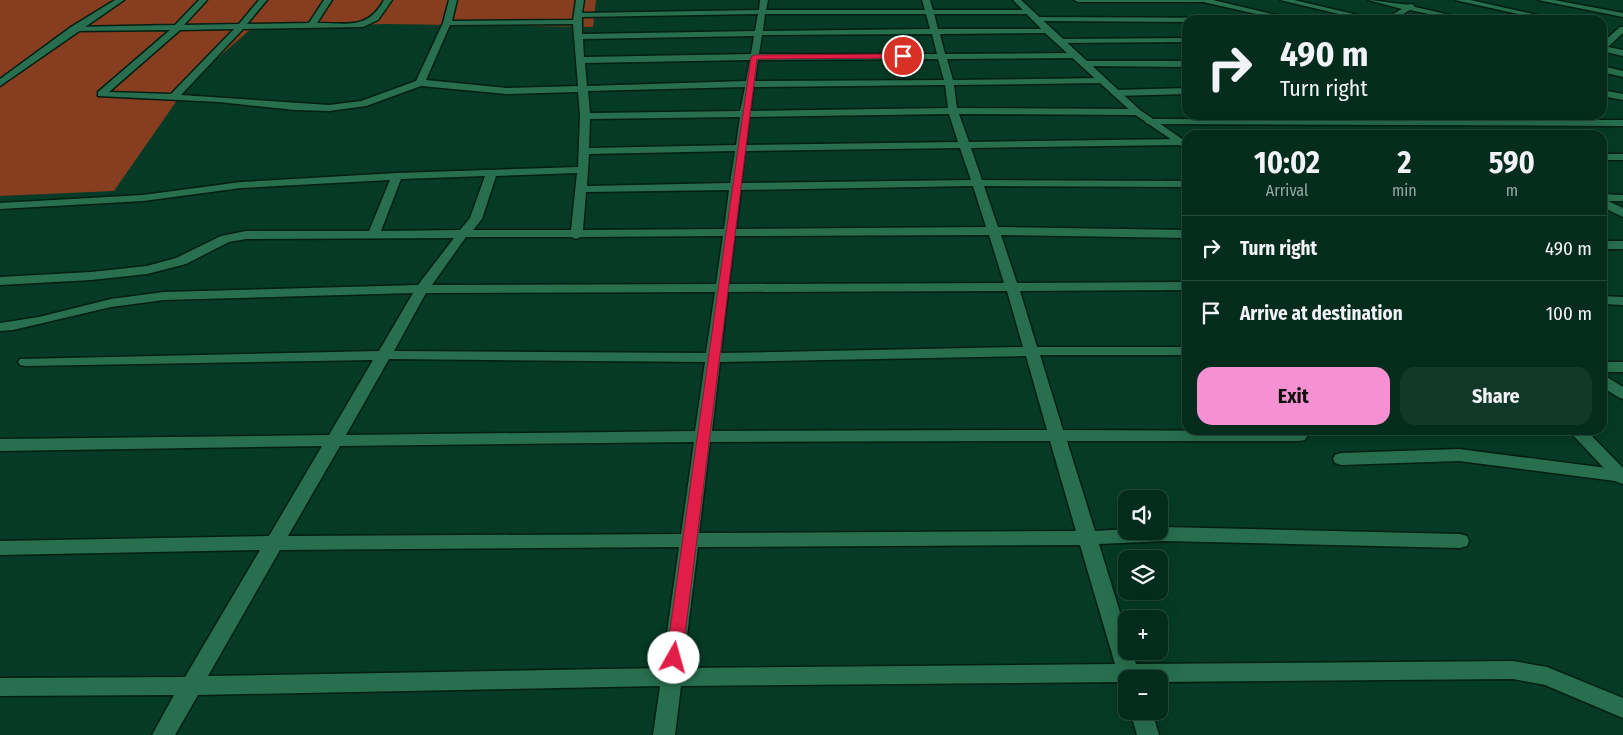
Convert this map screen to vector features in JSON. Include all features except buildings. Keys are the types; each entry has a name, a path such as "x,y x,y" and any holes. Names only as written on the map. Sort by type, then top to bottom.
{"street":[{"path":"0,83 74,29 120,0"},
{"path":"203,0 177,28 101,94 219,99 295,107 329,108 363,104 420,83 444,83 482,90 750,84 1102,81"},
{"path":"174,97 264,0"},
{"path":"312,25 328,0"},
{"path":"74,29 363,25 373,21 383,11 388,0"},
{"path":"420,83 447,24 453,0"},
{"path":"576,235 583,170 585,116 579,37 580,0"},
{"path":"664,735 745,113 764,0"},
{"path":"926,0 948,82 953,110 1012,286 1058,434 1127,670"},
{"path":"1017,0 1058,41 1115,93 1150,122 1182,144"},
{"path":"1078,0 1204,0 1271,15"},
{"path":"1284,0 1353,15"},
{"path":"1372,0 1443,15"},
{"path":"1396,15 1422,0"},
{"path":"1459,0 1532,15"},
{"path":"1542,0 1623,15"},
{"path":"447,24 761,12 1029,12"},
{"path":"1036,20 1182,20"},
{"path":"579,37 758,33 1048,31"},
{"path":"1607,43 1619,32"},
{"path":"1058,41 1182,40"},
{"path":"1607,49 1623,53"},
{"path":"581,60 754,57 1075,56"},
{"path":"1084,64 1182,64"},
{"path":"1607,70 1623,74"},
{"path":"1115,93 1182,91"},
{"path":"1607,93 1623,97"},
{"path":"585,116 953,110 1137,112"},
{"path":"1456,120 1474,130"},
{"path":"1150,122 1623,123"},
{"path":"584,151 741,147 1182,145"},
{"path":"1607,157 1623,157"},
{"path":"0,206 143,198 241,185 398,176 583,170"},
{"path":"163,735 422,289 462,234 476,219 491,174"},
{"path":"373,235 398,176"},
{"path":"581,189 976,183 1182,184"},
{"path":"1607,198 1623,198"},
{"path":"1607,205 1623,213"},
{"path":"0,281 90,276 147,270 180,262 225,239 246,235 993,232 1182,234"},
{"path":"1607,245 1623,245"},
{"path":"0,327 148,297 422,289 1182,286"},
{"path":"1607,300 1623,300"},
{"path":"25,362 382,355 713,358 1032,351 1182,351"},
{"path":"1607,367 1623,367"},
{"path":"1607,382 1623,394"},
{"path":"0,445 703,435 1058,434 1299,436"},
{"path":"1581,435 1622,477"},
{"path":"1341,459 1459,455 1622,477"},
{"path":"0,548 276,543 1088,538 1164,534 1460,541"},
{"path":"1168,675 1513,670 1547,676 1623,708"},
{"path":"0,687 192,686 672,677 1118,676"},
{"path":"1144,720 1148,735"}],"shaded area":[{"path":"0,0 596,0 593,27 384,24 251,29 189,83 114,191 0,196"}],"route":[{"path":"674,658 754,57 903,56"}]}
